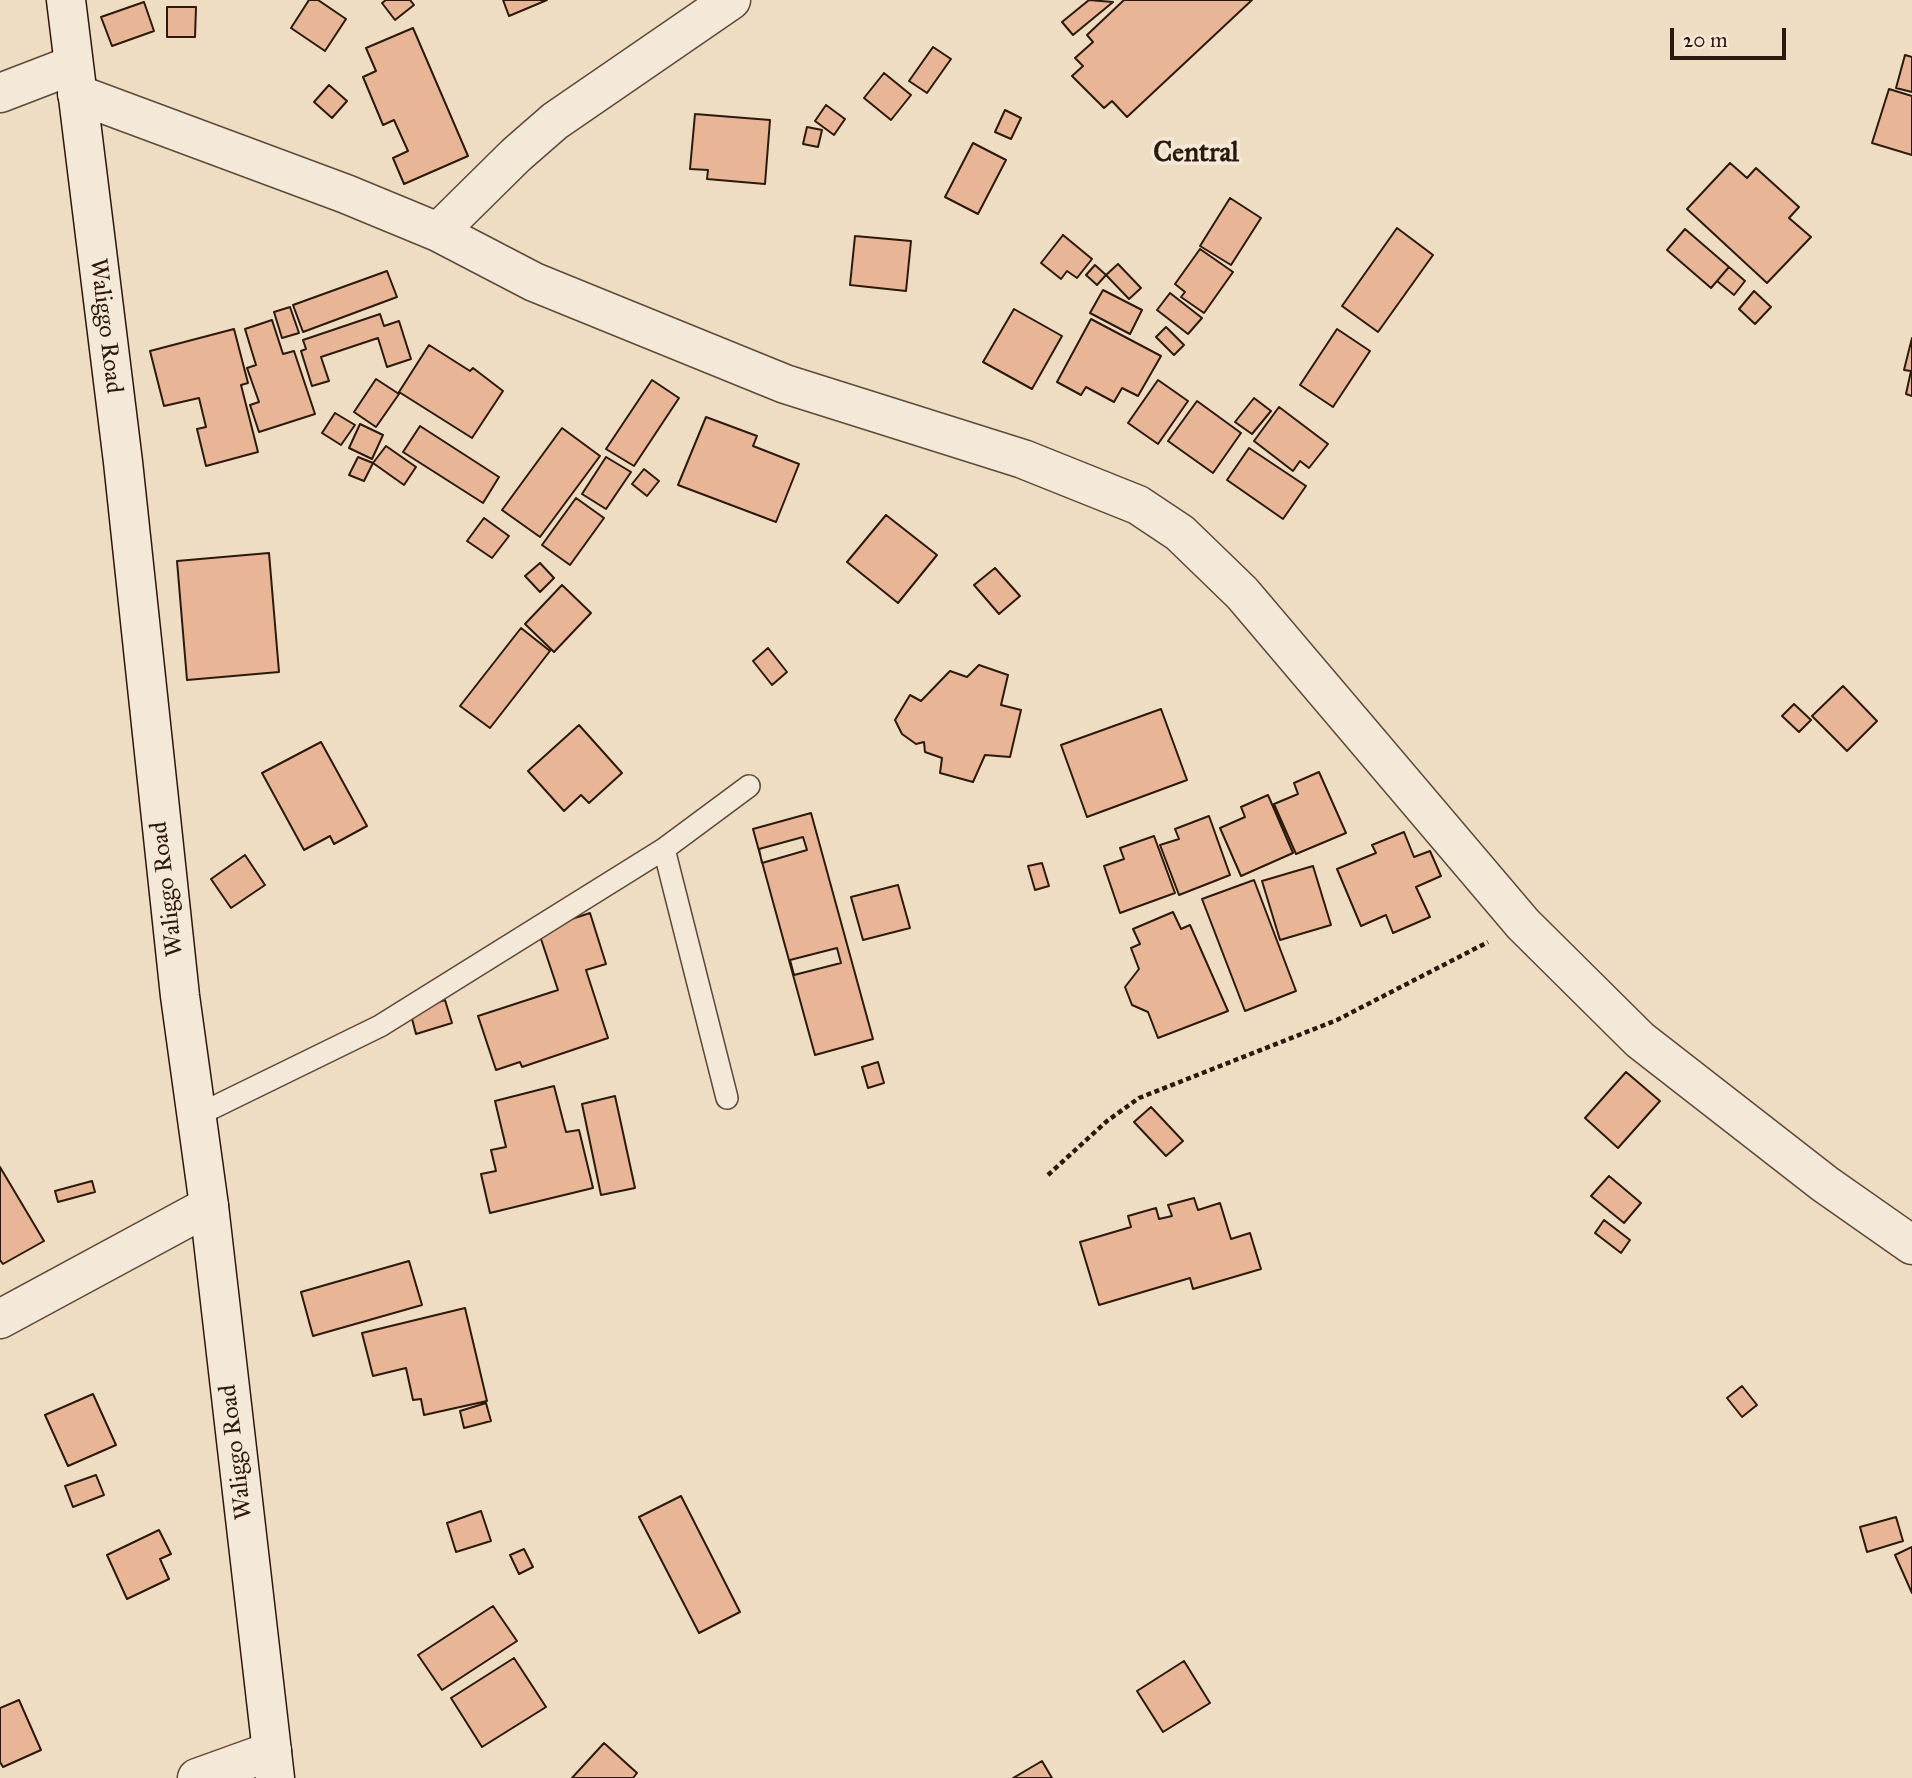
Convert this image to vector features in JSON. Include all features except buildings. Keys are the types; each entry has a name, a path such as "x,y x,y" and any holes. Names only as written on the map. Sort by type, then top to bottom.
{"street":[{"name":"Waliggo Road","path":"66,0 122,462 177,970 198,1115 273,1764"},
{"path":"438,232 516,155 555,121 731,0"},
{"path":"0,93 75,79 258,159 438,232 534,282 785,384 1023,459 1138,505 1181,533 1242,593 1522,924 1640,1040 1825,1184 1908,1238"},
{"path":"0,1319 209,1206"},
{"path":"197,1778 273,1764"}],"lane":[{"path":"198,1115 380,1026 664,849 749,786"},
{"path":"664,849 727,1098"}],"path":[{"path":"1048,1175 1107,1121 1139,1098 1337,1020 1522,924"}],"district":[{"name":"Central","path":"1196,154"}]}
